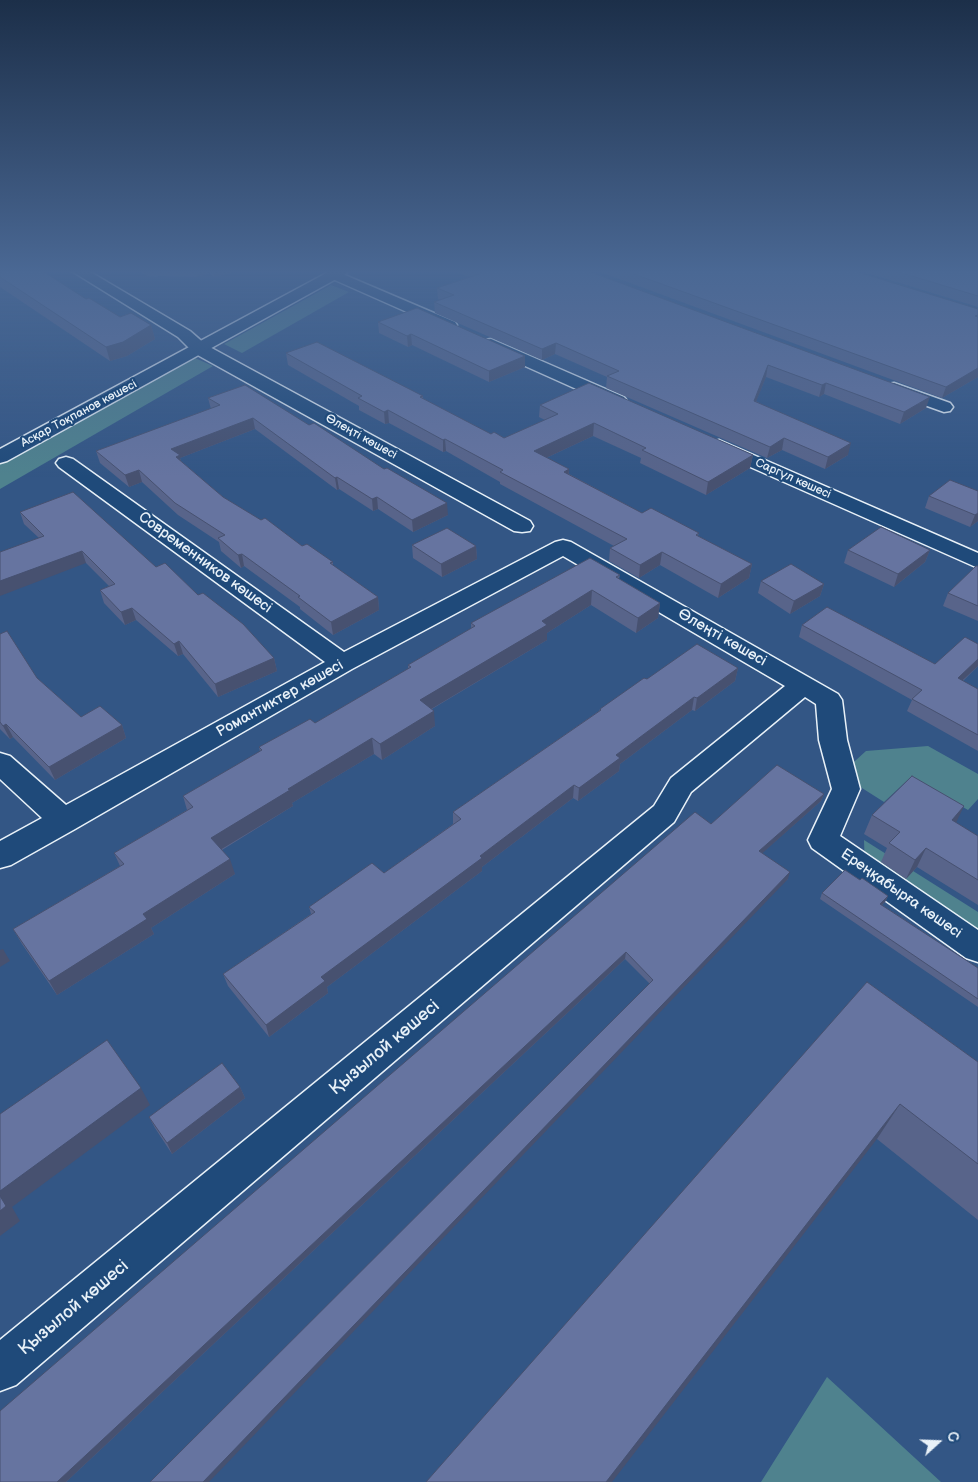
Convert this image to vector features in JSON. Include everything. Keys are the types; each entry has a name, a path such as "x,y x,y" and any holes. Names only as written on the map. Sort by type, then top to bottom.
{"street":[{"name":"Өлеңті көшесі","path":"190,339 200,349 522,526"},
{"name":"Асқар Тоқпанов көшесі","path":"0,457 218,339"},
{"path":"480,339 637,410"},
{"path":"880,383 944,407"},
{"name":"Саргүл көшесі","path":"701,438 978,561"},
{"name":"Современников көшесі","path":"66,463 343,663"},
{"name":"Өлеңті көшесі","path":"562,546 829,700 833,740 846,789 823,840"},
{"name":"Романтиктер көшесі","path":"0,856 343,663 562,546"},
{"name":"Қызылой көшесі","path":"0,1369 664,814 680,785 803,685"},
{"path":"0,762 64,821"},
{"name":"Ереңқабырға көшесі","path":"823,840 978,948"}],"green space":[{"path":"233,339 266,339 242,353 224,344"},
{"path":"195,358 213,366 0,489 0,464"},
{"path":"928,746 978,774 978,799 968,810 911,777 884,802 854,783 845,770 866,751"},
{"path":"864,840 978,912 978,942 865,870"},
{"path":"827,1377 941,1482 761,1482"}],"building":[{"path":"94,339 128,339 123,342 106,347"},
{"path":"422,339 487,339 525,356 489,371"},
{"path":"519,339 773,339 930,397 904,412 826,383 822,385 768,365 754,401 851,443 828,457 784,438 770,447 607,376 619,371 556,343 542,349"},
{"path":"814,339 978,339 978,368 946,387"},
{"path":"317,342 423,396 420,397 491,434 494,432 504,438 558,414 540,405 589,383 753,455 708,482 642,450 646,448 594,423 534,451 569,469 564,472 642,513 651,508 699,533 696,535 752,564 721,584 662,552 640,565 610,548 627,539 500,472 503,470 445,439 443,440 388,410 384,412 358,398 362,396 286,353"},
{"path":"245,385 309,425 314,423 384,469 387,468 447,503 412,520 377,497 372,499 337,477 335,478 253,418 171,449 180,455 176,457 223,497 261,520 265,518 302,546 307,544 378,597 331,622 298,597 300,596 242,554 238,555 218,538 225,535 175,503 139,470 125,475 96,451 220,405 208,398"},
{"path":"950,480 978,491 978,513 975,515 929,496"},
{"path":"73,492 156,567 165,563 198,595 203,593 243,624 274,658 215,684 179,641 174,644 132,608 121,612 100,590 115,584 82,551 0,581 0,552 44,536 20,512"},
{"path":"881,527 930,550 898,574 848,550"},
{"path":"447,528 476,546 441,564 412,545"},
{"path":"590,558 620,575 616,577 660,603 638,618 592,590 542,621 547,625 420,700 434,711 380,744 372,738 211,838 230,859 143,914 147,919 49,981 13,929 124,864 114,853 193,807 183,796 262,750 259,747 310,719 315,723 411,667 408,665 475,626 471,623"},
{"path":"791,564 824,584 794,601 761,581"},
{"path":"978,566 978,606 948,593"},
{"path":"827,607 935,664 965,637 978,644 978,659 958,678 978,689 978,735 912,699 922,690 802,625"},
{"path":"7,631 37,678 81,717 100,706 122,725 49,767 6,724 3,726 0,722 0,634"},
{"path":"697,644 738,668 697,698 694,697 616,755 620,758 579,788 574,785 480,856 482,858 321,977 325,981 266,1025 223,974 315,912 309,907 372,863 384,873 461,819 453,812 601,710 644,678 647,679"},
{"path":"777,765 824,794 759,851 790,872 203,1482 150,1482 653,980 626,952 57,1482 0,1482 0,1411 695,812 711,824"},
{"path":"912,776 964,806 952,820 978,836 978,880 926,848 915,860 889,843 900,832 872,815"},
{"path":"845,870 860,880 862,878 888,896 880,904 978,968 978,999 822,893"},
{"path":"867,982 978,1062 978,1164 900,1104 606,1482 426,1482"},
{"path":"107,1040 141,1088 0,1191 0,1114"},
{"path":"222,1063 240,1087 167,1143 149,1117"},
{"path":"0,1196 6,1206 0,1211"}]}
